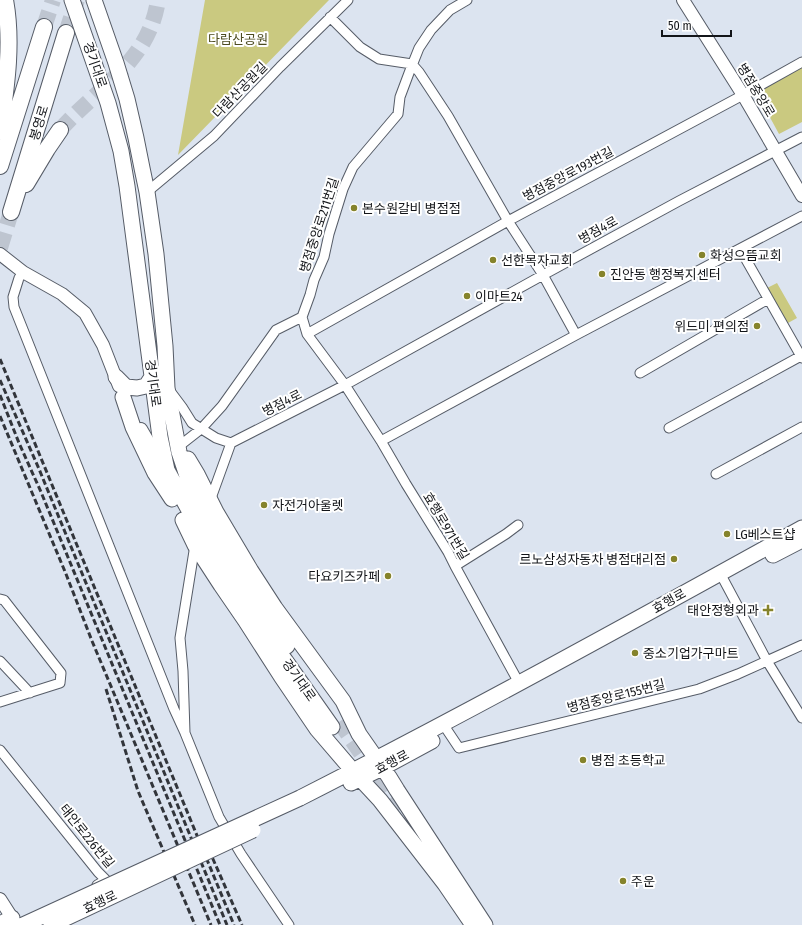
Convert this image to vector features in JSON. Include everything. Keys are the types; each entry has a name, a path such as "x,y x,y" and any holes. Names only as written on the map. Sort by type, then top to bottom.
{"highway":[{"path":"0,131 6,84 8,47 7,12 5,0"},
{"name":"봉영로","path":"0,166 44,27"},
{"name":"봉영로","path":"60,130 47,149 11,212 66,33"}],"main road":[{"name":"경기대로","path":"72,0 108,103 121,151 127,186 160,437 167,470 208,545 275,646 336,725 322,700 207,521 190,485 178,443 168,388 156,254 147,192 127,99 94,0"},
{"path":"116,377 126,387 137,388 146,386 152,377"},
{"path":"123,397 133,427 155,473 172,499 195,545 221,586 318,729 356,775 380,800 445,884 473,925"},
{"name":"경기대로","path":"178,443 197,474 216,512 275,608 343,701 359,734 485,925"},
{"path":"167,470 172,499"},
{"name":"효행로","path":"51,925 356,775 583,658 722,577 802,528"},
{"name":"효행로","path":"445,728 519,683 722,577 802,540"},
{"path":"14,923 302,802"}],"street":[{"name":"다람산공원길","path":"147,192 214,136 280,67 348,0"},
{"name":"병점중앙로211번길","path":"302,317 314,280 324,258 329,234 343,189 353,167 398,114 400,97 412,64 419,48 431,30 450,10 467,0"},
{"name":"병점중앙로","path":"683,0 743,95 802,196"},
{"path":"330,17 360,47 379,59 412,64 420,72 448,116 508,221 543,275 576,335"},
{"name":"병점중앙로193번길","path":"307,334 508,221 802,62"},
{"name":"병점4로","path":"231,443 345,386 543,275 679,201 802,137"},
{"path":"381,441 576,335 802,216"},
{"path":"669,428 801,358 740,249"},
{"path":"0,254 23,272 62,294 85,313 103,345 123,397 159,460 167,470"},
{"path":"23,272 19,278 13,297 14,307 174,709 219,817 241,854 289,925"},
{"path":"640,373 768,299"},
{"path":"178,443 201,428 222,406 276,330 302,317 307,334 345,386"},
{"name":"효행로971번길","path":"345,386 381,441 448,552 519,683"},
{"path":"168,388 192,423 216,438 231,443 210,501"},
{"path":"716,474 802,427"},
{"path":"455,566 518,525"},
{"path":"185,733 180,638 195,545"},
{"path":"722,577 767,661 802,718"},
{"path":"0,599 4,600 61,673 60,683 0,702"},
{"name":"병점중앙로155번길","path":"445,728 459,748 699,688 738,674 802,645"},
{"path":"0,661 30,692"},
{"name":"태안로226번길","path":"0,750 106,880 14,923"},
{"path":"0,899 14,923"}],"green space":[{"name":"다람산공원","path":"205,0 329,0 178,155"},
{"path":"802,65 802,122 779,134 755,90"},
{"path":"777,283 797,318 788,323 767,288"}],"tunnel":[{"path":"44,27 53,0"},
{"path":"66,33 77,0"},
{"path":"60,130 120,72 133,57 153,22 158,0"},
{"path":"0,248 11,212"},
{"path":"339,722 429,853"}],"railway":[{"path":"0,359 234,925"},
{"path":"0,380 39,469 227,925"},
{"path":"0,395 220,925"},
{"path":"0,416 211,925"},
{"path":"106,689 138,791 195,925"},
{"path":"209,850 242,925"}],"place":[{"name":"본수원갈비 병점점","path":"354,208"},
{"name":"화성으뜸교회","path":"702,255"},
{"name":"선한목자교회","path":"493,260"},
{"name":"진안동 행정복지센터","path":"602,274"},
{"name":"이마트24","path":"467,296"},
{"name":"위드미 편의점","path":"757,326"},
{"name":"자전거아울렛","path":"264,505"},
{"name":"LG베스트샵","path":"727,534"},
{"name":"르노삼성자동차 병점대리점","path":"674,559"},
{"name":"타요키즈카페","path":"388,576"},
{"name":"태안정형외과","path":"768,610"},
{"name":"중소기업가구마트","path":"635,653"},
{"name":"병점 초등학교","path":"583,760"},
{"name":"주운","path":"623,881"}]}
